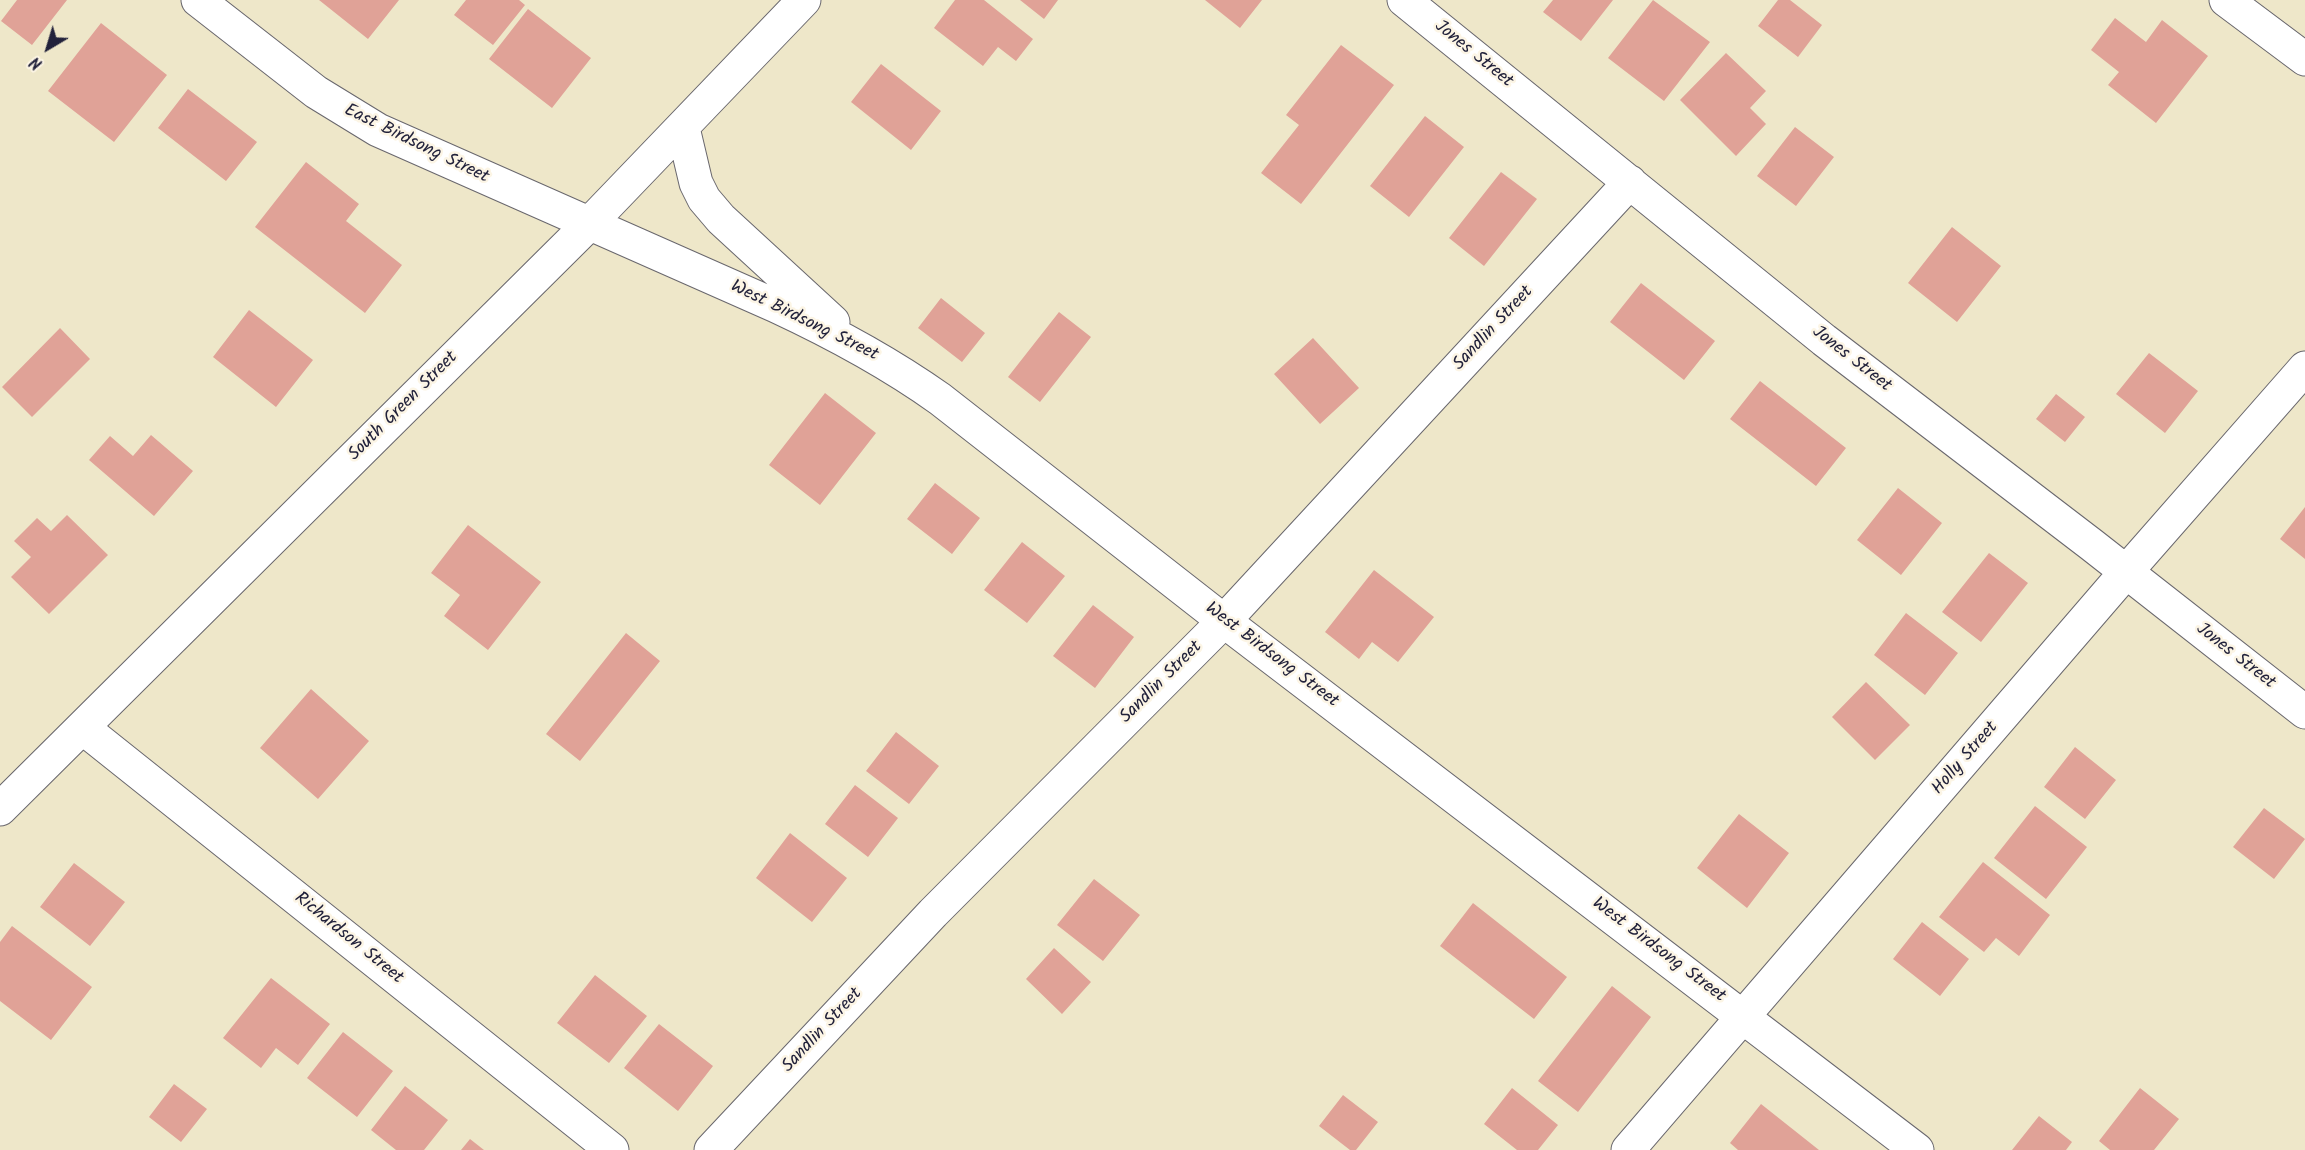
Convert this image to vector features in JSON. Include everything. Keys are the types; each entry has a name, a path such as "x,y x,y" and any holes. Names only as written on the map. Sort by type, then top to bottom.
{"street":[{"name":"East Birdsong Street","path":"198,0 316,92 355,118 401,142 589,224"},
{"name":"South Green Street","path":"0,810 589,224 804,0"},
{"name":"Jones Street","path":"1404,0 1824,340 2305,712"},
{"path":"2226,0 2305,60"},
{"path":"682,128 696,183 715,212 861,347"},
{"name":"Sandlin Street","path":"711,1150 933,913 1224,621 1630,182"},
{"name":"West Birdsong Street","path":"589,224 776,306 861,347 940,399 1224,621 1917,1150"},
{"name":"Holly Street","path":"1628,1150 1745,1017 2126,572 2305,368"},
{"name":"Richardson Street","path":"83,728 612,1150"}],"building":[{"path":"17,0 67,0 32,45 1,21"},
{"path":"319,0 399,0 368,39"},
{"path":"466,0 519,0 525,5 493,45 454,15"},
{"path":"955,0 984,0 1033,39 1016,61 998,47 983,66 934,28"},
{"path":"1020,0 1058,0 1044,19"},
{"path":"1205,0 1262,0 1240,28"},
{"path":"1553,0 1613,0 1581,41 1543,12"},
{"path":"1653,0 1710,42 1664,101 1608,58"},
{"path":"1778,0 1790,0 1822,25 1798,57 1758,26"},
{"path":"528,9 591,58 552,108 489,59"},
{"path":"2115,18 2146,42 2162,20 2208,56 2156,123 2108,85 2119,72 2091,50"},
{"path":"101,23 167,75 114,142 48,91"},
{"path":"1341,45 1394,85 1301,204 1261,173 1299,125 1286,115"},
{"path":"1726,53 1766,91 1750,108 1766,124 1736,156 1680,100"},
{"path":"881,64 941,111 911,150 851,102"},
{"path":"188,89 257,142 226,181 158,128"},
{"path":"1425,116 1464,147 1409,217 1370,186"},
{"path":"1795,127 1834,157 1796,206 1757,176"},
{"path":"306,162 359,204 346,221 402,265 365,313 255,227"},
{"path":"1501,172 1537,199 1484,266 1449,238"},
{"path":"1952,227 2001,266 1957,322 1908,283"},
{"path":"1641,283 1715,341 1684,380 1610,322"},
{"path":"941,298 985,333 962,362 918,328"},
{"path":"249,310 313,360 276,407 213,357"},
{"path":"1059,312 1091,337 1040,402 1008,377"},
{"path":"60,328 90,359 32,417 2,387"},
{"path":"1313,338 1359,388 1320,424 1274,374"},
{"path":"2149,353 2198,391 2165,433 2116,394"},
{"path":"1760,381 1846,448 1816,486 1730,419"},
{"path":"825,393 876,433 820,505 769,465"},
{"path":"2056,394 2085,417 2065,442 2036,419"},
{"path":"151,435 193,471 154,516 89,460 110,436 133,456"},
{"path":"935,483 980,518 952,554 907,519"},
{"path":"1898,488 1942,523 1901,575 1857,540"},
{"path":"2305,507 2305,559 2280,539"},
{"path":"67,515 108,555 49,614 11,577 31,557 14,541 37,518 51,531"},
{"path":"468,525 541,582 488,650 444,616 460,595 431,573"},
{"path":"1022,542 1065,576 1027,623 984,590"},
{"path":"1989,553 2028,583 1981,642 1942,612"},
{"path":"1374,570 1434,617 1398,662 1372,642 1359,659 1325,632"},
{"path":"1093,605 1134,637 1095,688 1053,656"},
{"path":"1906,613 1958,653 1925,695 1874,655"},
{"path":"626,633 660,661 580,761 546,734"},
{"path":"1866,682 1910,725 1875,760 1832,717"},
{"path":"311,689 369,741 318,799 260,748"},
{"path":"896,732 939,766 909,804 866,771"},
{"path":"2075,747 2116,780 2085,819 2044,787"},
{"path":"855,785 898,818 868,857 825,824"},
{"path":"2035,806 2087,847 2046,899 1994,858"},
{"path":"2264,808 2305,839 2274,879 2233,847"},
{"path":"1739,814 1789,853 1747,908 1697,868"},
{"path":"790,833 847,878 812,922 756,878"},
{"path":"1983,862 2050,915 2019,956 1996,938 1984,952 1939,917"},
{"path":"74,863 125,902 90,946 40,907"},
{"path":"1094,879 1140,915 1103,961 1057,925"},
{"path":"1473,903 1567,977 1534,1019 1440,946"},
{"path":"1922,922 1969,959 1940,996 1893,959"},
{"path":"12,926 92,987 51,1040 0,1001 0,942"},
{"path":"1054,948 1091,982 1062,1014 1026,979"},
{"path":"595,975 647,1016 609,1063 557,1023"},
{"path":"271,978 330,1024 298,1065 276,1048 261,1068 223,1038"},
{"path":"1612,986 1651,1017 1578,1112 1538,1081"},
{"path":"659,1024 713,1066 678,1111 624,1068"},
{"path":"343,1032 393,1071 357,1117 307,1078"},
{"path":"174,1084 207,1109 181,1142 149,1117"},
{"path":"405,1086 448,1120 424,1150 396,1150 371,1130"},
{"path":"1512,1088 1558,1125 1538,1150 1517,1150 1484,1124"},
{"path":"2140,1088 2179,1119 2154,1150 2110,1150 2099,1141"},
{"path":"1343,1095 1378,1122 1356,1150 1350,1150 1319,1126"},
{"path":"1761,1104 1819,1150 1738,1150 1730,1143"},
{"path":"2039,1116 2072,1142 2066,1150 2012,1150"},
{"path":"470,1139 484,1150 461,1150"}]}
